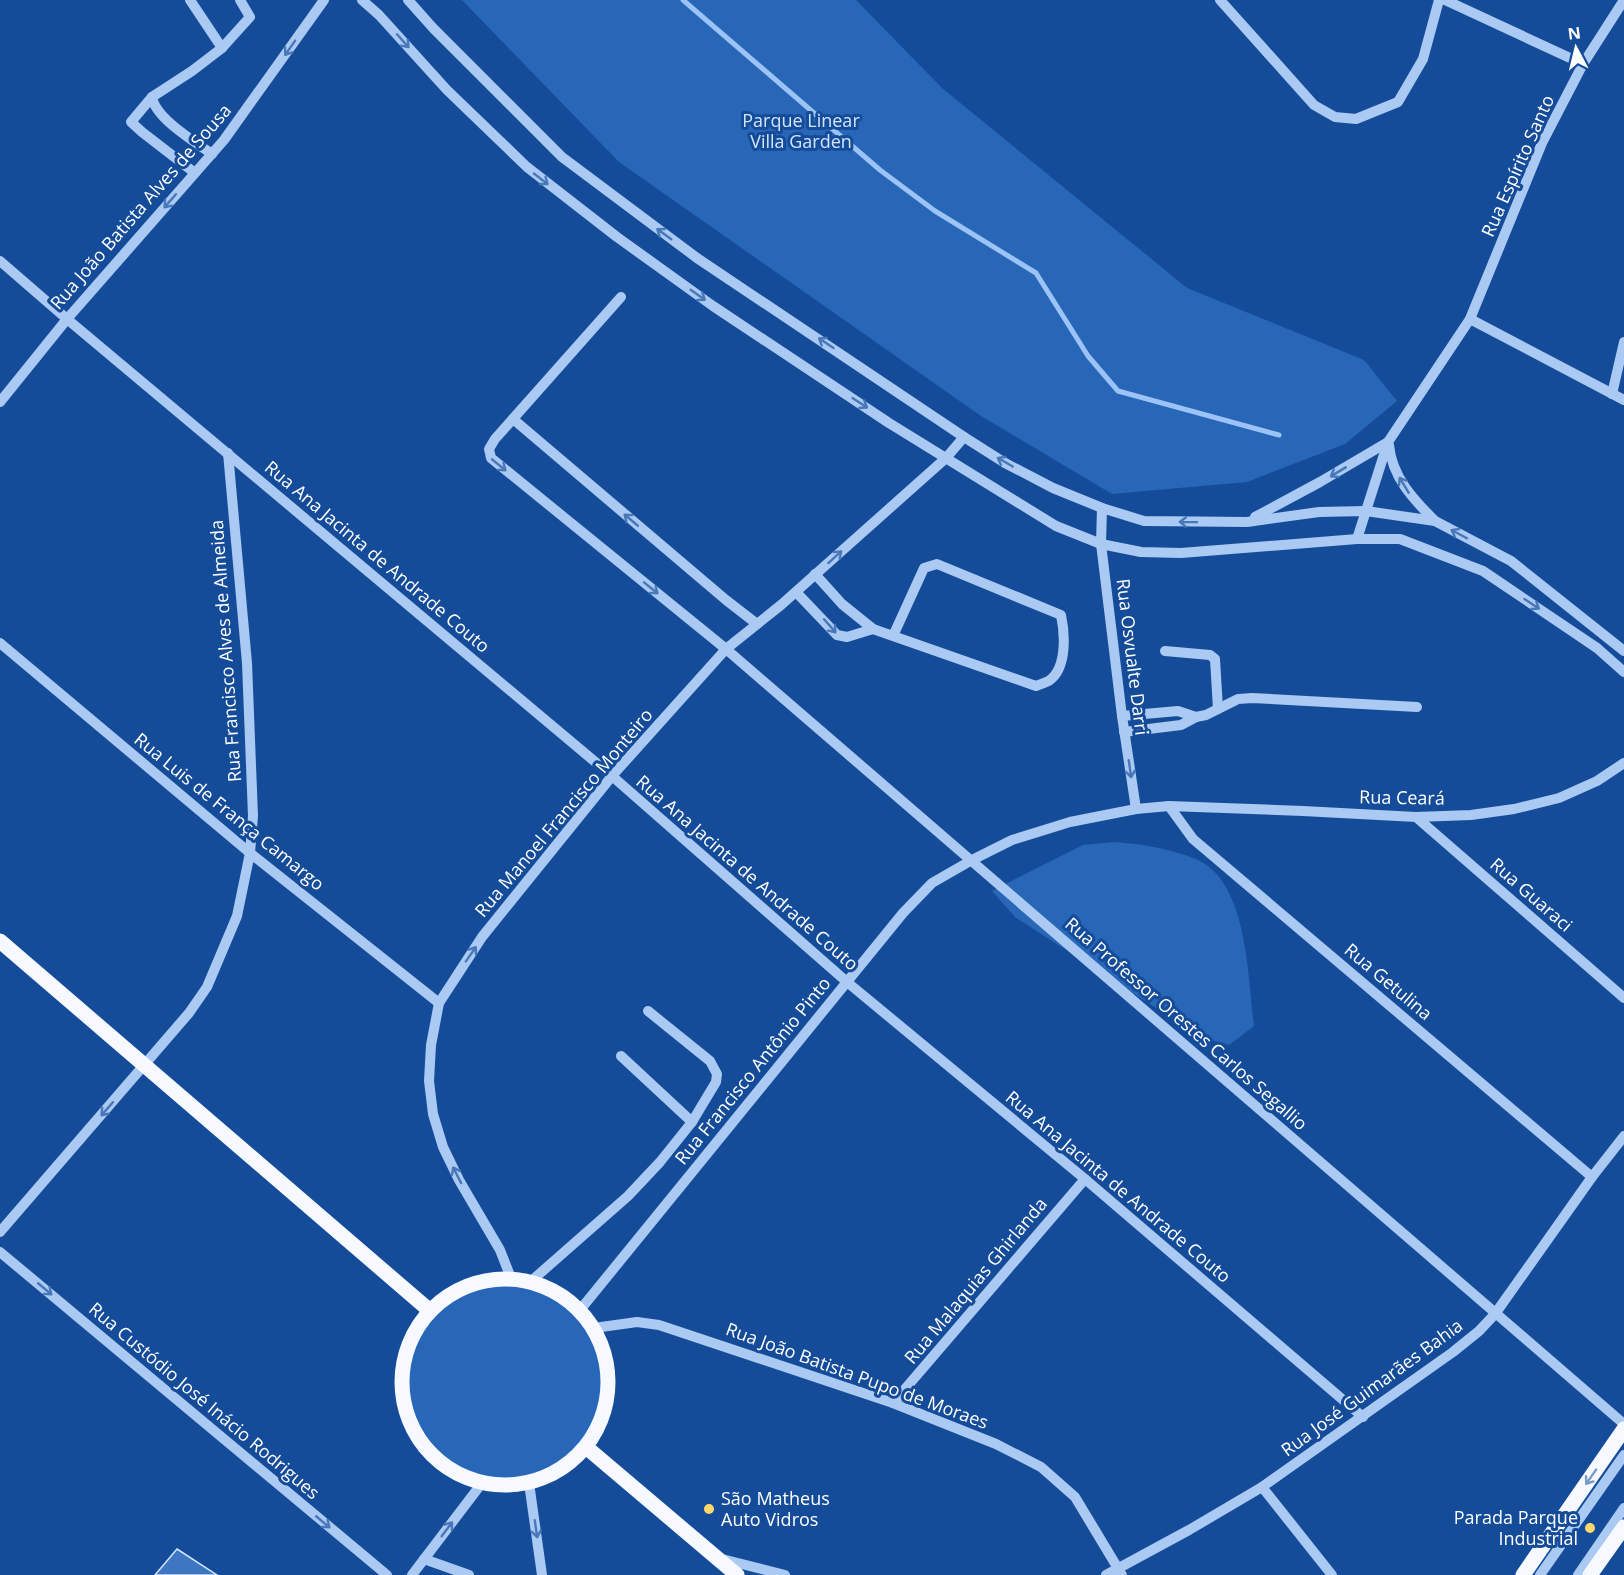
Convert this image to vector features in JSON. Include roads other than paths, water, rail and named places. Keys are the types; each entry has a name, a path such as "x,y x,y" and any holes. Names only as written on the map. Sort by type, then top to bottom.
{"main road":[{"path":"0,941 429,1310"},
{"path":"511,1278 553,1292 580,1310 594,1328 605,1354 609,1384 604,1415 586,1447 573,1461 553,1474 529,1483 506,1486 482,1483 449,1471 423,1447 406,1416 400,1381 406,1347 429,1310 449,1294 478,1281 511,1278"},
{"path":"1522,1575 1624,1429"},
{"path":"586,1447 737,1575"},
{"path":"1590,1575 1624,1527"}],"street":[{"path":"190,0 222,48"},
{"path":"195,173 131,122 152,97 222,48 250,17 240,0"},
{"name":"Rua João Batista Alves de Sousa","path":"0,402 67,319 224,140 324,0"},
{"path":"362,0 380,15 447,90 536,174 617,237 713,306 888,423 1056,526 1101,544 1141,552 1181,553 1238,550 1357,539 1400,538 1483,571 1598,648 1624,672"},
{"path":"408,0 562,157 697,258 1005,463 1053,488 1102,508 1144,521 1247,522 1319,512 1366,511 1435,521 1511,561 1624,651"},
{"path":"1220,0 1314,105 1335,117 1356,119 1398,102 1423,58 1439,0"},
{"path":"1445,0 1583,64"},
{"name":"Rua Espírito Santo","path":"1388,442 1470,319 1542,143 1583,64 1624,0"},
{"path":"152,97 153,104 172,124 212,154"},
{"name":"Rua Ana Jacinta de Andrade Couto","path":"0,261 612,776 847,982 1085,1179 1363,1417"},
{"path":"621,297 513,419 757,624"},
{"path":"1470,319 1624,400"},
{"path":"1612,394 1624,342"},
{"name":"Rua Professor Orestes Carlos Segallio","path":"513,419 489,449 491,458 726,649 1624,1424"},
{"name":"Rua Manoel Francisco Monteiro","path":"511,1278 500,1250 459,1180 443,1147 433,1114 429,1082 430,1045 439,1003 482,937 612,776 726,649 796,592 946,458 964,437"},
{"path":"1357,539 1388,442"},
{"path":"1388,442 1390,458 1405,488 1435,521"},
{"path":"1247,522 1388,442"},
{"name":"Rua Francisco Alves de Almeida","path":"0,1232 189,1013 207,987 237,916 250,853 253,805 247,663 228,453"},
{"name":"Rua Osvualte Darri","path":"1102,508 1101,544 1124,732 1136,808"},
{"path":"815,574 842,604 873,629 893,636 1036,686 1050,680 1060,668 1064,639 1061,615 937,564 924,568 893,636"},
{"path":"796,592 837,635 847,637 873,629"},
{"name":"Rua Luis de França Camargo","path":"0,643 250,853 439,1003"},
{"path":"1165,651 1210,655 1215,658 1218,709"},
{"path":"1124,732 1180,725 1196,717 1206,716 1238,699 1417,707"},
{"path":"1122,716 1178,711 1196,717"},
{"name":"Rua Ceará","path":"1169,806 1303,810 1416,818 1471,815 1514,809 1559,798 1597,781 1624,763"},
{"name":"Rua Francisco Antônio Pinto","path":"580,1310 903,913 933,883 1012,840 1070,822 1136,808 1169,806"},
{"name":"Rua Getulina","path":"1169,806 1193,839 1592,1176"},
{"name":"Rua Guaraci","path":"1416,818 1624,998"},
{"path":"529,1283 628,1196 660,1162 692,1122 716,1082 717,1074 710,1061 648,1011"},
{"path":"621,1056 692,1122"},
{"name":"Rua José Guimarães Bahia","path":"1106,1575 1120,1572 1262,1487 1479,1332 1495,1314 1592,1176 1624,1136"},
{"name":"Rua Malaquias Ghirlanda","path":"893,1403 1085,1179"},
{"name":"Rua Custódio José Inácio Rodrigues","path":"0,1252 387,1575"},
{"name":"Rua João Batista Pupo de Moraes","path":"594,1328 636,1322 659,1325 893,1403 996,1444 1041,1467 1076,1497 1120,1572"},
{"path":"1540,1575 1624,1455"},
{"path":"412,1575 482,1483"},
{"path":"529,1483 542,1575"},
{"path":"1262,1487 1332,1575"},
{"path":"1578,1575 1624,1508"},
{"path":"424,1559 469,1575"},
{"path":"718,1559 724,1575"},
{"path":"718,1559 785,1575"}],"waterway":[{"path":"683,0 880,170 935,211 1036,273 1088,356 1118,391 1279,435"}],"place":[{"name":"São Matheus Auto Vidros","path":"709,1509"},
{"name":"Parada Parque Industrial","path":"1590,1528"}],"park label":[{"name":"Parque Linear Villa Garden","path":"801,131"}]}
